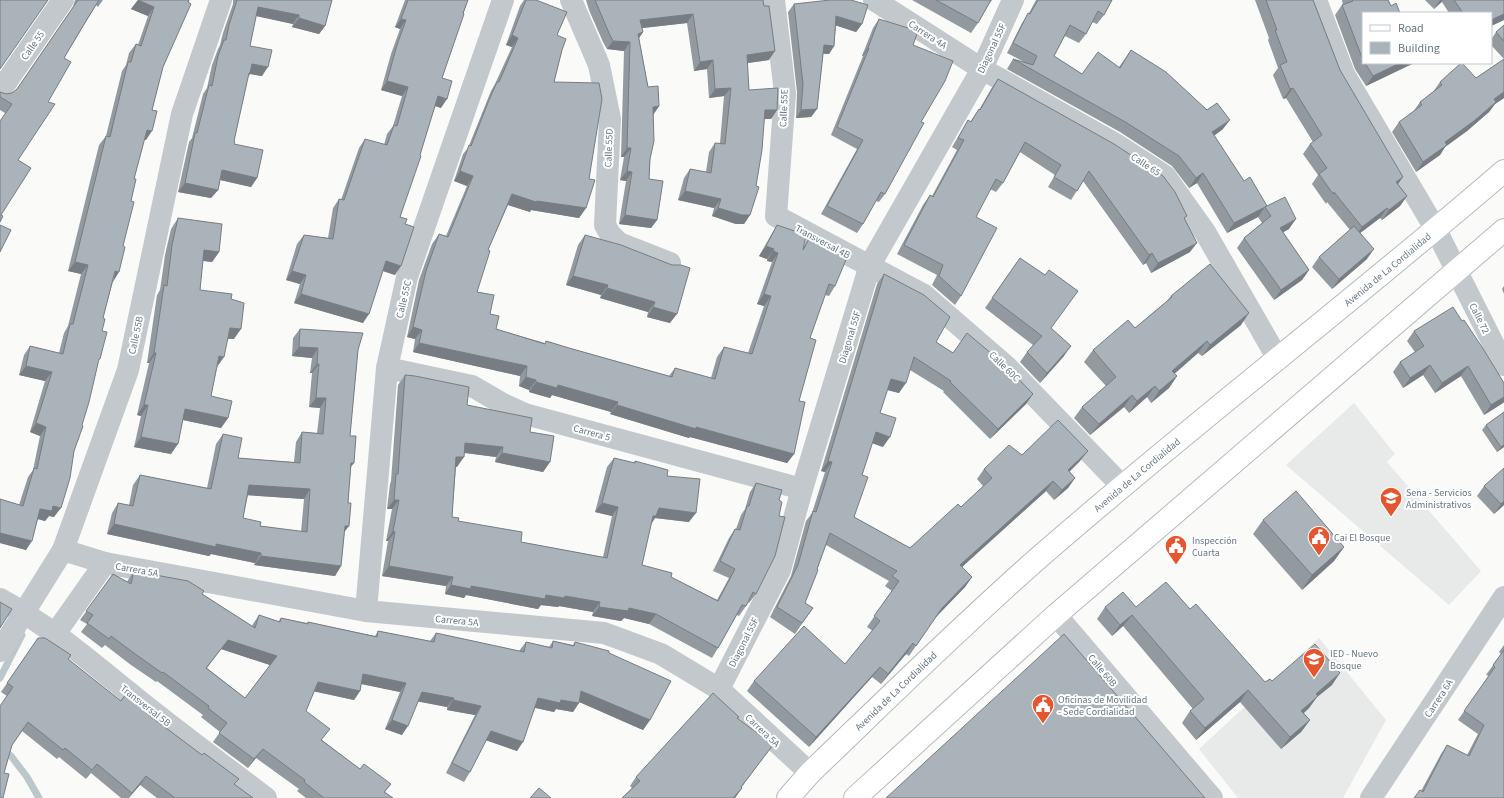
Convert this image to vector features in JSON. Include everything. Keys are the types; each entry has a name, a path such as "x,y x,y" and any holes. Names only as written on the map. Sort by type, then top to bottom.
{"main road":[{"name":"Avenida de La Cordialidad","path":"788,798 810,773 985,606 1122,486 1436,230 1504,171"},
{"path":"855,798 1056,615 1504,230"}],"street":[{"name":"Calle 55","path":"0,90 63,0"},
{"name":"Calle 55B","path":"0,651 64,550 128,370 182,114 221,0"},
{"name":"Calle 55C","path":"366,611 386,368 408,277 503,0"},
{"name":"Calle 55D","path":"572,0 599,65 610,119 605,225 610,234 619,243 670,263"},
{"name":"Calle 55E","path":"774,0 784,93 776,216"},
{"name":"Carrera 4A","path":"874,0 982,69"},
{"name":"Diagonal 55F","path":"719,689 780,570 802,489 870,266 982,69 1013,0"},
{"name":"Calle 72","path":"1316,0 1344,74 1436,230 1504,366"},
{"name":"Calle 65","path":"982,69 1114,143 1165,176 1205,232 1278,358"},
{"name":"Transversal 4B","path":"776,216 870,266"},
{"name":"Calle 60C","path":"870,266 924,295 971,334 1006,366 1122,486"},
{"name":"Carrera 5","path":"386,368 472,386 503,404 526,414 802,489"},
{"name":"Carrera 5A","path":"64,550 105,563 366,611 604,633 661,654 719,689 810,773"},
{"path":"55,634 105,563"},
{"name":"Carrera 6A","path":"1371,798 1504,597"},
{"name":"Transversal 5B","path":"0,599 25,612 55,634 162,719 266,798"},
{"name":"Calle 60B","path":"1056,615 1212,798"}],"shaded area":[{"name":"Sena - Servicios Administrativos","path":"1354,403 1395,454 1387,462 1481,571 1449,605 1286,465"},
{"name":"IED - Nuevo Bosque","path":"1319,638 1386,720 1343,798 1238,798 1199,749"}],"building":[{"path":"0,0 48,0 0,69"},
{"path":"78,0 99,0 64,58 71,62 48,102 55,104 18,160 31,168 1,215 3,216 0,222 0,121 12,104 0,97 0,92 6,94 12,93 17,89"},
{"path":"138,0 189,0 188,2 191,4 163,67 152,110 157,111 152,131 147,130 134,179 136,179 131,201 134,202 123,246 125,247 119,272 115,271 103,318 105,319 102,331 107,332 82,425 83,426 74,451 70,478 61,508 53,506 52,511 40,509 32,541 0,533 0,499 23,506 34,468 37,469 46,427 36,423 52,372 26,366 30,346 63,354 70,324 73,324 88,265 75,262 106,136 110,137 128,62 131,62 136,44 141,46 154,7"},
{"path":"237,0 332,0 325,26 299,18 299,15 258,7 250,46 272,50 268,67 252,64 234,141 234,144 263,150 257,178 222,170 218,190 185,183 195,133 197,133 209,85 212,86 218,56 224,40 226,40"},
{"path":"408,0 468,0 442,78 452,81 447,99 438,96 420,155 421,156 400,217 407,219 405,224 414,227 401,266 386,261 369,314 301,294 306,275 292,271 304,235 333,239 339,199 344,200 365,139 387,145 394,125 397,126 408,87 387,81 406,20 401,19"},
{"path":"526,0 536,0 567,12 557,35 566,39 554,82 599,83 602,99 589,179 595,180 586,208 536,202 512,194 488,250 490,251 477,292 494,295 490,314 499,316 496,329 545,344 546,341 672,377 675,368 715,379 724,347 752,354 771,296 764,294 778,253 773,251 774,249 766,246 777,225 806,235 803,250 810,237 819,240 848,255 835,286 829,284 810,338 816,340 799,401 805,402 794,454 696,427 696,429 617,405 618,402 558,385 557,388 536,382 536,380 526,377 527,366 419,343 422,330 413,327 426,271 439,234 448,237 473,176 460,171 469,145 471,146 489,100 497,82 499,82 518,38 512,35"},
{"path":"595,0 763,0 764,6 769,6 775,51 747,55 749,90 778,88 777,110 765,110 762,150 756,186 759,187 750,215 742,215 718,208 721,199 685,191 690,169 711,173 715,143 725,144 731,88 715,89 713,60 700,62 693,14 640,20 643,32 638,34 648,87 658,86 659,106 653,107 654,141 650,159 649,179 663,181 657,220 625,215 632,172 627,171 631,148 627,148 630,42 613,41"},
{"path":"830,0 851,0 868,5 862,24 836,16 834,46 824,45 817,109 801,110 803,84 794,4"},
{"path":"936,0 991,0 978,23"},
{"path":"1038,0 1112,0 1104,15 1098,11 1086,34 1070,25 1054,56 1082,74 1098,52 1120,68 1131,50 1166,72 1207,110 1217,103 1230,120 1212,132 1244,181 1250,177 1267,206 1234,223 1203,173 1196,178 1179,156 1127,123 1013,59 1033,65 1037,56 1013,43 1028,13 1030,14"},
{"path":"1266,0 1313,0 1340,70 1403,177 1396,182 1407,196 1389,210 1387,208 1362,227 1334,192 1333,194 1319,174 1327,168 1310,144 1322,135 1293,88 1290,89 1280,65 1287,62"},
{"path":"1352,0 1388,0 1391,6 1396,3 1400,12 1362,12 1362,57 1342,5 1353,1"},
{"path":"1454,0 1504,0 1504,14 1492,20 1492,12 1462,12"},
{"path":"879,19 918,31 913,45 953,61 945,81 921,122 924,123 885,194 881,192 863,224 827,206 863,140 837,127"},
{"path":"1504,25 1504,41 1496,32"},
{"path":"1504,59 1504,92 1494,99 1496,102 1474,121 1445,142 1447,145 1423,162 1399,122 1422,105 1420,102 1442,85 1440,82 1460,64 1463,64 1476,78"},
{"path":"1366,64 1398,64 1373,76"},
{"path":"998,79 1114,144 1163,176 1175,192 1187,216 1184,218 1197,243 1158,263 1152,253 1149,255 1089,171 1077,191 1054,177 1061,165 1025,142 1003,183 996,179 976,217 997,228 961,296 939,276 943,265 904,245 930,195 933,197 964,140 958,138 968,120 971,122 979,109 980,110"},
{"path":"1285,197 1296,219 1280,228 1309,270 1281,290 1244,238 1271,216 1265,207"},
{"path":"178,218 222,224 219,252 204,250 200,290 232,294 231,299 244,303 241,329 230,328 224,357 219,356 211,396 232,401 228,418 185,409 178,444 141,437 148,405 144,405 156,353 154,353 164,285 167,286 172,245"},
{"path":"0,225 11,230 0,252"},
{"path":"1354,226 1374,249 1339,279 1319,257"},
{"path":"585,235 621,245 672,265 681,265 690,268 677,314 653,307 655,302 607,288 608,285 573,276"},
{"path":"1020,258 1045,275 1049,270 1078,291 1051,328 1071,346 1047,373 1027,352 1042,336 992,298"},
{"path":"1210,264 1249,313 1210,345 1207,341 1172,371 1177,376 1159,391 1155,386 1137,401 1132,395 1099,424 1082,407 1116,377 1093,350 1128,320 1135,328"},
{"path":"884,274 924,295 950,317 936,342 953,353 967,333 1005,365 1033,394 998,429 950,382 951,381 914,357 906,383 891,379 880,413 896,418 890,437 876,432 862,475 868,477 854,517 910,548 958,504 961,507 992,478 984,469 1009,445 1022,455 1058,420 1088,451 1068,470 1075,478 1062,490 1053,481 960,565 972,577 942,608 916,646 913,643 888,674 880,667 816,737 754,681 804,626 845,664 880,621 874,616 899,581 892,576 897,571 830,533 805,603 813,608 802,623 777,607 798,565 813,511 816,512 832,462 828,461"},
{"path":"1453,307 1462,321 1464,320 1504,383 1504,397 1491,405 1468,366 1442,383 1430,365 1410,378 1400,362 1424,346 1414,331"},
{"path":"300,329 363,333 358,350 350,436 356,436 354,463 351,463 348,503 351,503 349,526 345,526 341,566 261,556 261,553 216,544 216,547 114,524 118,503 133,506 140,475 211,489 223,434 242,438 238,458 300,463 302,432 323,434 326,398 316,398 319,364 317,364 318,348 299,347","holes":["249,485 310,489 307,532 260,526 261,522 243,518"]},
{"path":"405,375 469,387 467,405 532,418 530,432 554,436 550,462 502,453 503,447 465,443 464,457 456,457 452,517 459,518 458,521 522,532 521,542 607,558 618,507 602,503 614,458 635,463 635,461 668,470 667,476 700,479 696,513 659,508 656,516 653,516 642,565 672,573 671,577 718,601 735,569 720,561 735,529 740,530 756,483 782,490 779,500 782,502 779,516 785,517 775,556 756,594 753,592 746,606 742,605 718,648 656,614 629,608 628,611 599,607 600,602 565,596 564,598 546,595 545,599 471,586 471,589 451,585 453,577 389,566 395,532 393,531 399,500 394,500 396,474 398,474"},
{"path":"1504,412 1504,445 1501,447 1486,425"},
{"path":"1504,468 1504,501 1501,504 1484,486"},
{"path":"1296,491 1344,547 1312,575 1263,520"},
{"path":"134,571 188,581 204,591 202,594 255,628 259,615 280,622 281,618 308,624 308,622 377,637 378,631 434,642 436,633 524,652 526,642 552,648 553,641 574,646 575,642 609,651 609,653 671,681 650,720 581,691 579,703 561,700 560,703 538,698 523,742 491,731 470,772 452,763 481,706 453,700 454,698 422,692 408,726 392,720 406,683 363,674 360,691 318,682 306,711 330,729 321,740 360,769 364,764 391,784 384,792 393,798 324,798 304,782 305,780 263,749 254,759 219,733 227,723 208,708 209,706 111,636 109,639 87,623 93,615 86,611 113,574 131,584","holes":["228,640 277,656 245,698 206,668"]},
{"path":"1166,582 1190,609 1196,604 1265,682 1270,679 1272,681 1315,644 1340,673 1316,694 1318,696 1301,711 1310,720 1290,737 1248,690 1205,728 1190,711 1204,699 1132,615 1120,625 1105,607 1123,592 1136,607"},
{"path":"0,602 12,609 0,628"},
{"name":"Oficinas de Movilidad - Sede Cordialidad","path":"1064,634 1205,798 886,798"},
{"path":"38,638 45,638 71,655 68,659 121,701 126,694 152,714 150,716 202,755 204,753 239,779 234,784 253,798 175,798 146,776 132,793 97,764 92,770 65,748 63,750 28,722 12,745 4,773 9,774 3,798 0,798 0,706 13,687 7,683"},
{"path":"1504,650 1504,798 1414,798 1420,790 1423,792 1447,745 1469,756 1484,725 1464,711 1495,667 1493,665"},
{"path":"713,693 739,717 737,718 773,745 741,787 742,788 733,798 622,798 640,781 636,777"},
{"path":"539,788 551,798 530,798"}],"waterway":[{"path":"0,678 22,635"},
{"path":"0,748 11,756 27,777 39,798"}],"place":[{"name":"Sena - Servicios Administrativos","path":"1391,518"},
{"name":"Cai El Bosque","path":"1319,556"},
{"name":"Inspección Cuarta","path":"1176,566"},
{"name":"IED - Nuevo Bosque","path":"1314,678"},
{"name":"Oficinas de Movilidad - Sede Cordialidad","path":"1043,724"}]}
